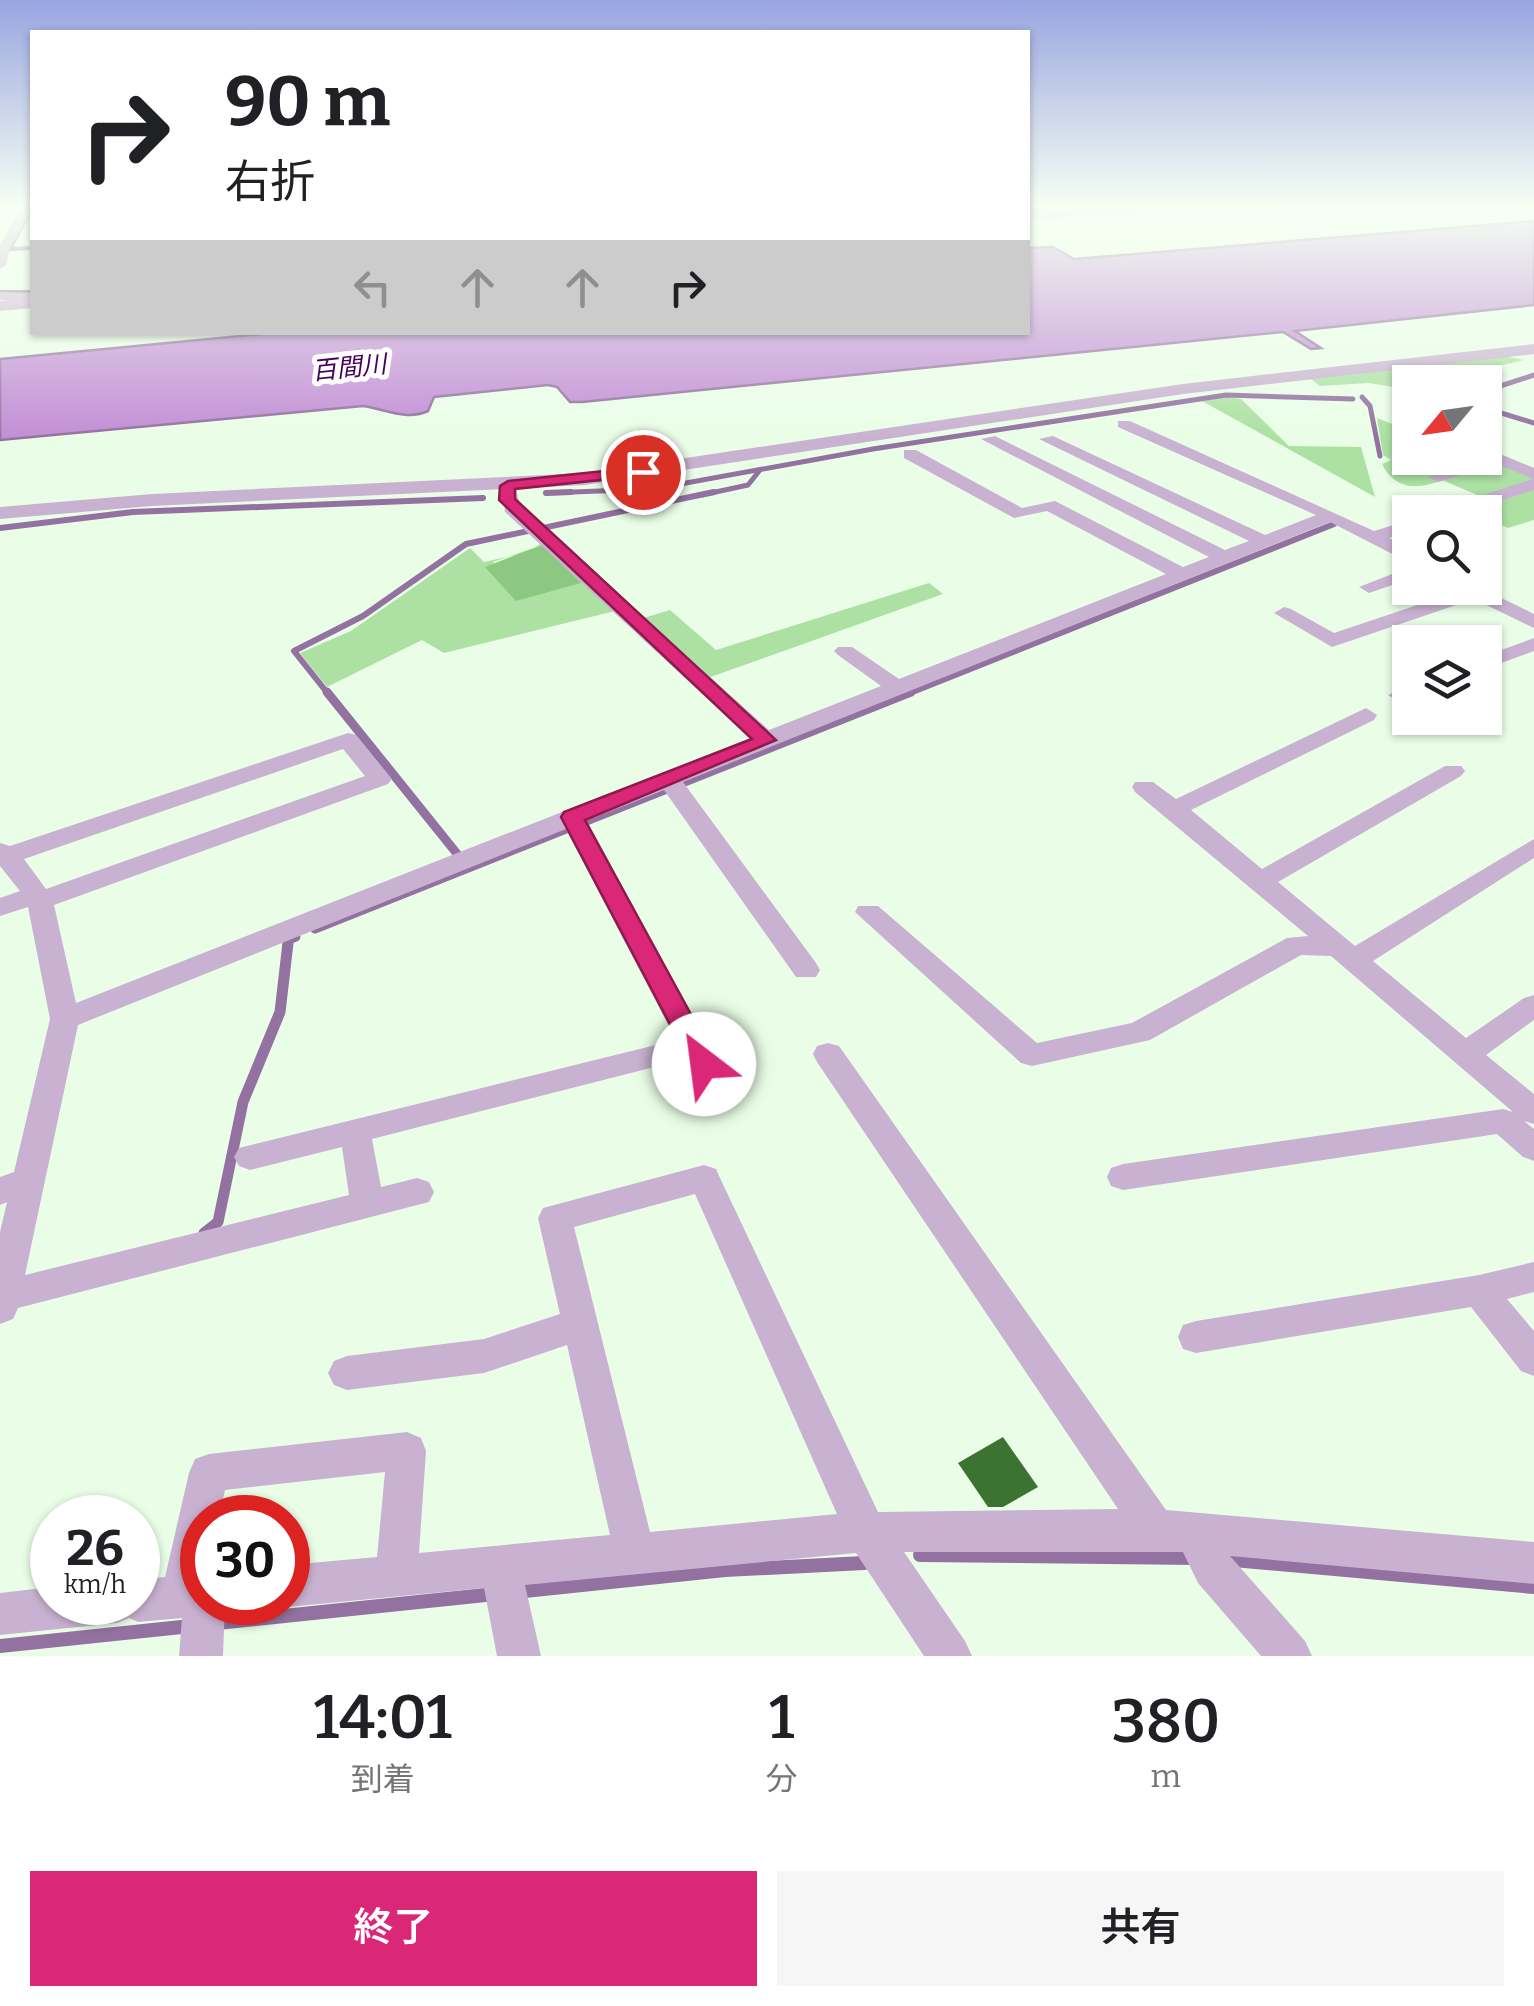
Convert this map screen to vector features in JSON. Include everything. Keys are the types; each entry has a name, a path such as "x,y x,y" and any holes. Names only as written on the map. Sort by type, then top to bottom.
{"street":[{"path":"0,296 30,298"},
{"path":"0,306 30,298"},
{"path":"0,513 152,500 508,486 681,467 1219,384 1534,349"},
{"path":"1124,424 1392,545"},
{"path":"990,439 1224,557"},
{"path":"1047,439 1264,542"},
{"path":"910,454 1020,514 1049,505 1182,574"},
{"path":"1438,477 1498,458 1534,474"},
{"path":"1501,495 1534,484"},
{"path":"508,486 511,508 766,740"},
{"path":"65,1018 674,785 766,740 1330,515"},
{"path":"1378,536 1392,532"},
{"path":"1369,587 1392,579"},
{"path":"1284,614 1332,641 1430,605"},
{"path":"1502,656 1534,644"},
{"path":"845,651 898,688"},
{"path":"1174,810 1366,715"},
{"path":"0,907 38,898 380,779 348,740 3,855 38,898 65,1018 15,1185 3,1291 417,1192"},
{"path":"1260,881 1453,770"},
{"path":"674,785 806,970"},
{"path":"1144,787 1534,1112"},
{"path":"250,1157 698,1056 576,823"},
{"path":"868,912 1032,1054 1140,1032 1297,944 1346,953 1534,847"},
{"path":"1466,1054 1534,1006"},
{"path":"828,1054 1191,1544 1290,1656"},
{"path":"1123,1178 1502,1121 1534,1148"},
{"path":"355,1131 367,1204"},
{"path":"635,1554 555,1218 704,1178 866,1532 950,1656"},
{"path":"1196,1338 1534,1278"},
{"path":"1479,1290 1534,1359"},
{"path":"347,1373 484,1356 580,1324"},
{"path":"207,1495 209,1473 408,1451 396,1576"},
{"path":"310,1584 396,1576 504,1585 635,1554 866,1532 1191,1544 1534,1563"},
{"path":"504,1585 519,1656"},
{"path":"0,1614 30,1611"}],"green space":[{"path":"1503,356 1524,360 1502,365 1419,365"},
{"path":"1392,368 1392,387 1369,383 1320,386 1308,377"},
{"path":"1241,399 1289,446 1361,447 1375,497 1202,401"},
{"path":"1377,418 1392,424 1392,475 1455,475 1429,484 1403,484 1391,477 1382,464 1391,460 1383,455"},
{"path":"1502,466 1534,477 1534,481 1488,495 1477,495 1442,480 1458,475 1502,475"},
{"path":"1534,488 1534,520 1508,528 1502,525 1502,499"},
{"path":"542,543 615,611 444,653 422,640 327,687 300,653 351,631 470,548 484,562 509,557 493,562 517,601 542,545 534,548"},
{"path":"542,545 581,583 516,601 485,567"},
{"path":"929,583 943,594 705,679 640,619 670,610 716,650"}],"water":[{"name":"百間川","path":"1030,284 1534,284 1534,305 1295,331 1321,348 1311,349 1283,332 582,402 570,402 557,387 548,385 434,397 428,411 412,415 363,406 0,440 0,359 251,335 1030,335"}],"building":[{"path":"1003,1437 1038,1487 1003,1507 988,1507 958,1463"}],"waterway":[{"path":"0,292 30,292"},
{"path":"1502,385 1534,375"},
{"path":"571,492 546,493 653,489 873,449 1226,395 1353,399"},
{"path":"1362,397 1370,406 1380,456"},
{"path":"1502,413 1534,423"},
{"path":"702,495 748,485 760,470"},
{"path":"329,695 294,651 363,616 466,544 714,492"},
{"path":"0,528 133,512 483,498"},
{"path":"905,695 1334,524"},
{"path":"327,692 458,855"},
{"path":"315,929 911,692"},
{"path":"287,946 288,940 296,937"},
{"path":"204,1233 218,1222 243,1102 280,1012 288,943"},
{"path":"920,1555 1197,1558"},
{"path":"1222,1559 1534,1587"},
{"path":"515,1592 725,1570 864,1563"},
{"path":"310,1613 495,1594"},
{"path":"0,1646 191,1626"}],"route":[{"path":"643,472 508,486 507,500 511,508 766,740 572,817 704,1064"}]}
